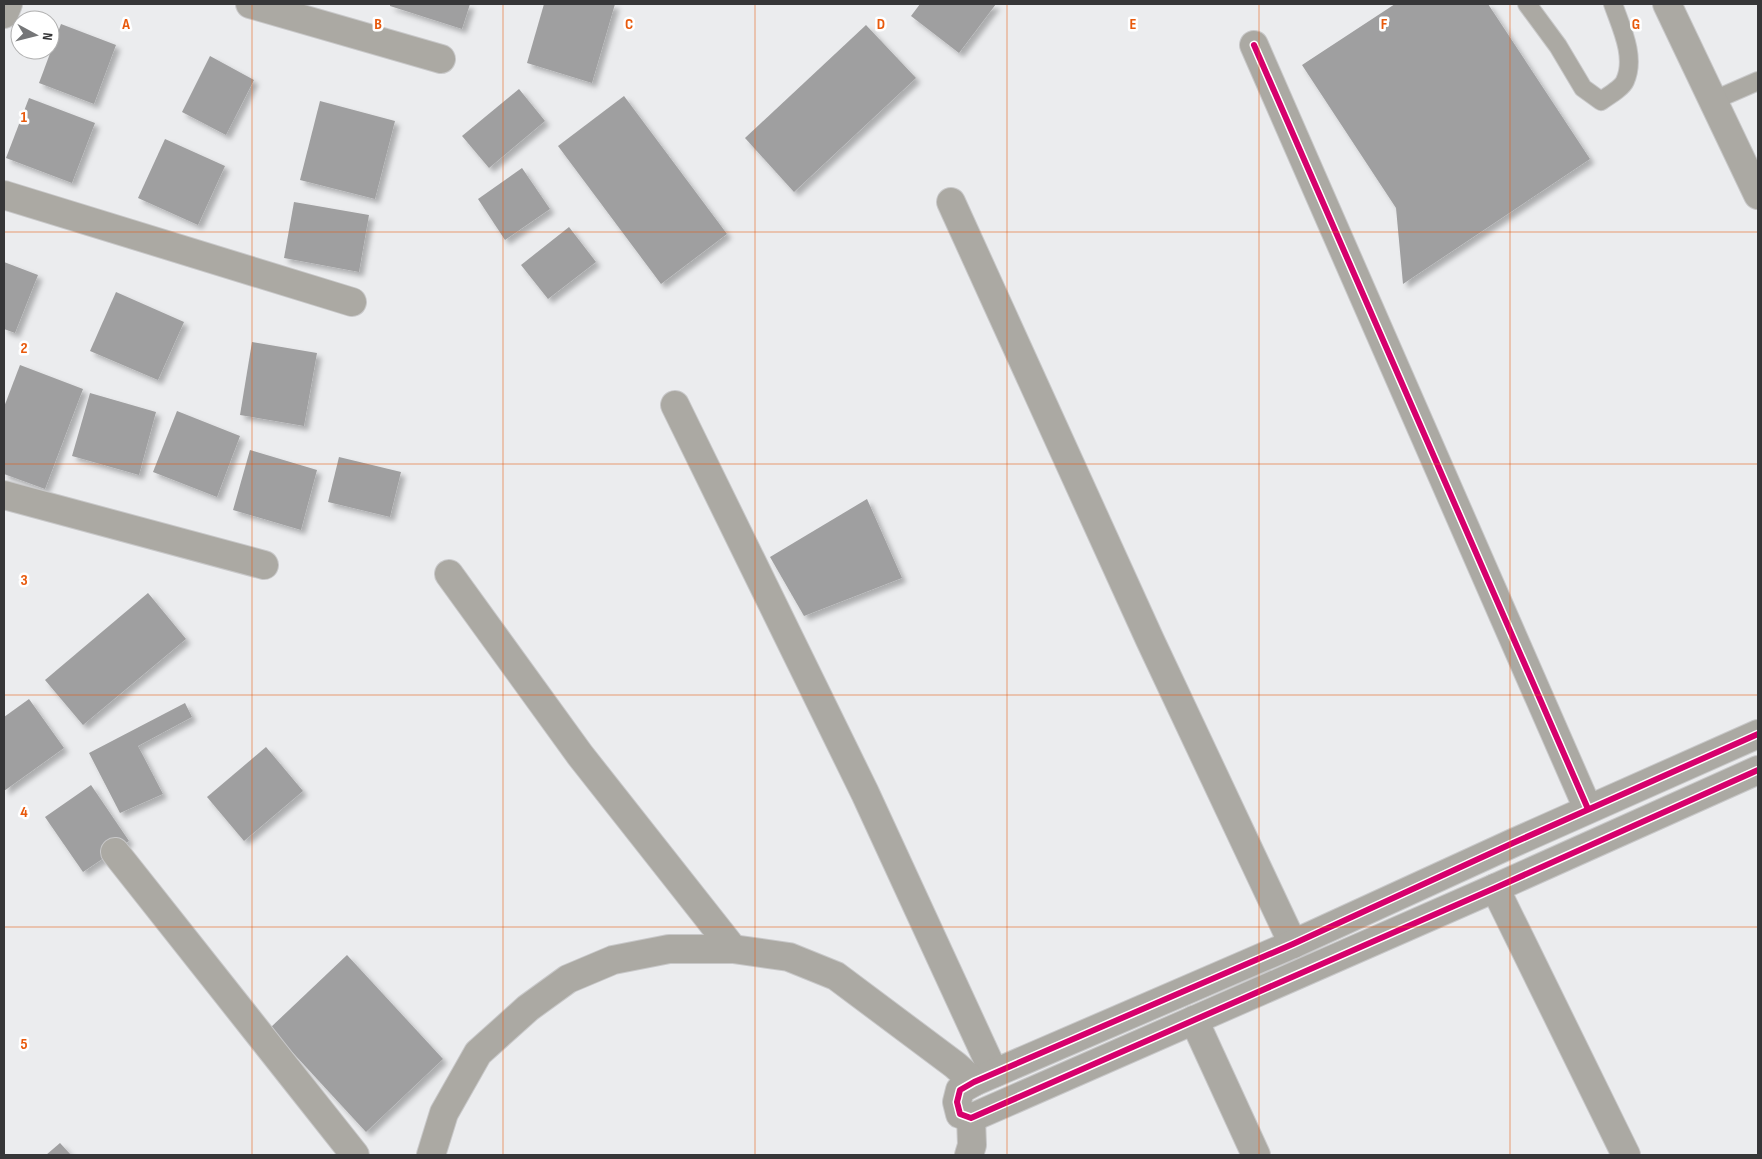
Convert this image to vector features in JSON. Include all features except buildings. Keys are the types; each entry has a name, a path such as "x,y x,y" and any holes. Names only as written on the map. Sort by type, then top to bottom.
{"street":[{"path":"4,14 8,4"},
{"path":"250,4 441,60"},
{"path":"1667,4 1758,195"},
{"path":"1254,44 1588,809"},
{"path":"4,195 352,302"},
{"path":"951,202 1150,640 1294,944"},
{"path":"675,405 865,793 984,1078"},
{"path":"4,495 264,565"},
{"path":"450,574 580,755 733,949"},
{"path":"1758,734 1588,809 1294,944 984,1078 960,1090 957,1102 960,1114 970,1118 1495,888 1758,770"},
{"path":"115,852 354,1155"},
{"path":"1495,888 1626,1155"},
{"path":"431,1155 444,1113 478,1053 528,1008 568,979 613,960 669,949 733,949 789,957 836,976 954,1065 984,1078"},
{"path":"1194,1020 1256,1155"},
{"path":"969,1155 972,1145 970,1118"}],"lane":[{"path":"1527,4 1558,46 1583,88 1601,101 1625,82 1629,62 1623,33 1613,4"},
{"path":"1712,101 1758,81"}],"cycle path":[{"path":"1254,45 1588,809"},
{"path":"1758,734 1293,944 974,1082 960,1090 957,1102 960,1114 971,1118 1495,888 1758,770"}]}
